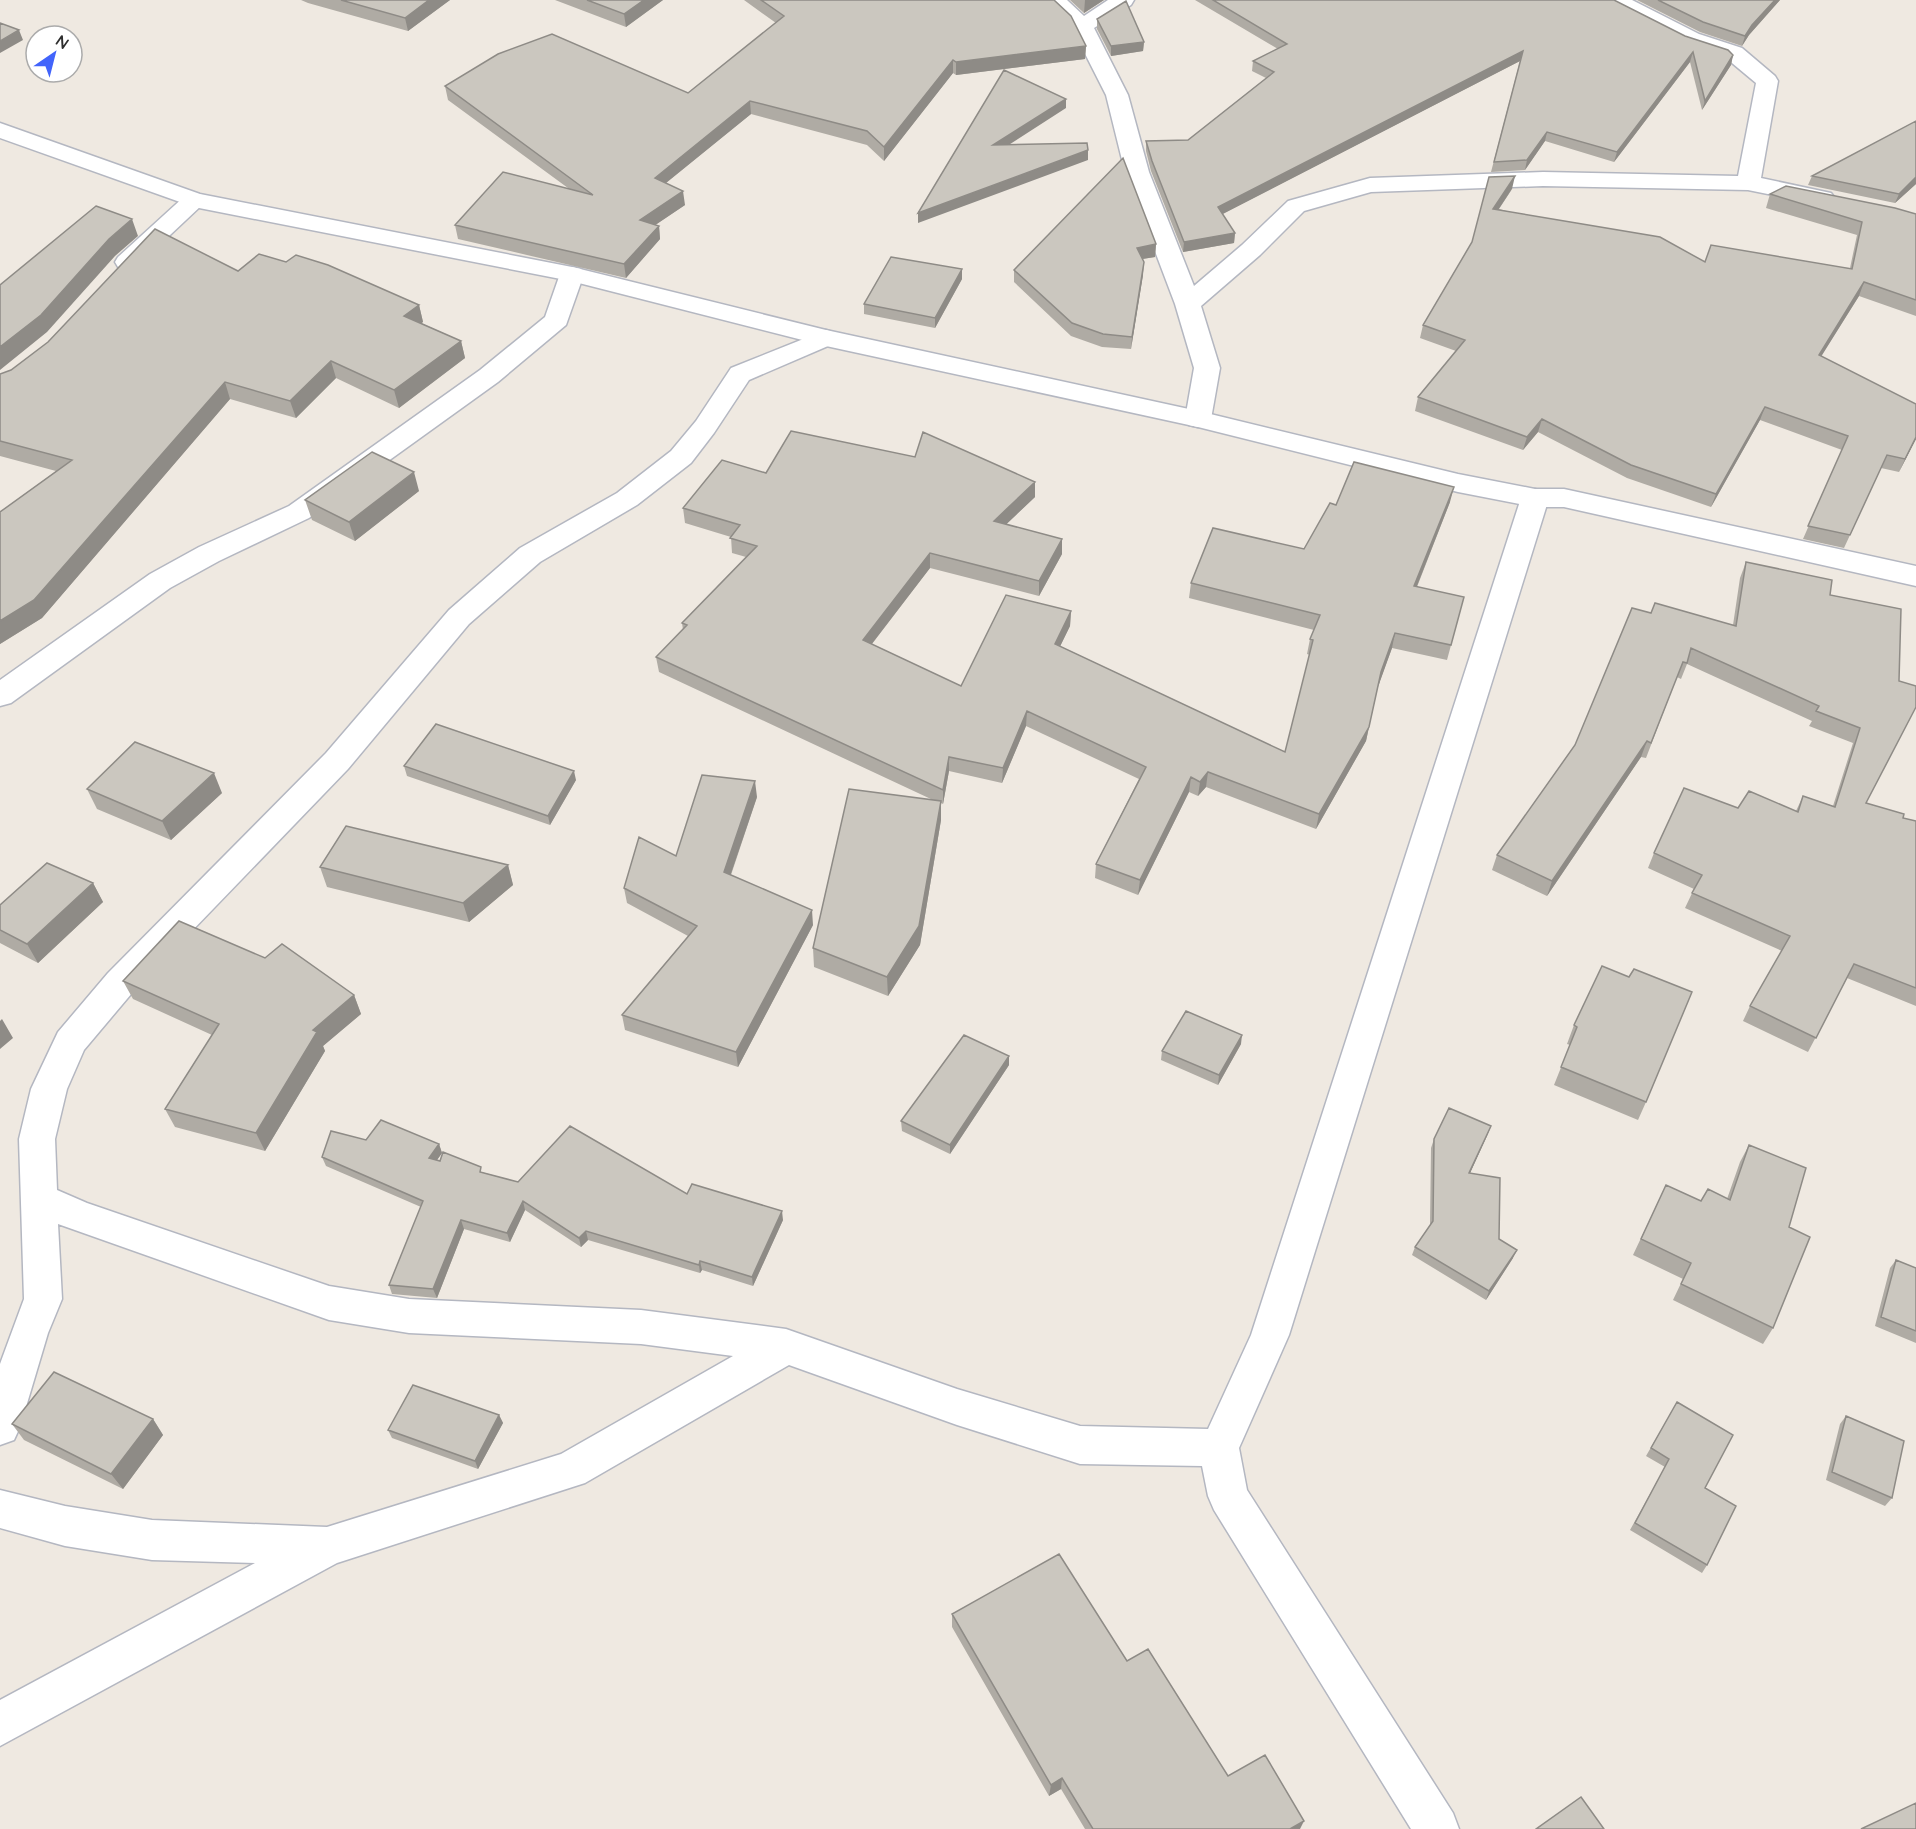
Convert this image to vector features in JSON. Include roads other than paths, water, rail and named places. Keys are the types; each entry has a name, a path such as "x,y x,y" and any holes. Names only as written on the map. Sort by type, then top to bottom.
{"street":[{"path":"1055,0 1082,26 1090,46 1117,95 1137,172 1188,304 1207,368 1198,419"},
{"path":"1082,26 1123,0"},
{"path":"1616,0 1691,39 1734,53 1767,81 1748,183"},
{"path":"0,130 195,200 572,274 826,338 1198,419 1458,483 1535,498 1564,498 1916,576"},
{"path":"1188,304 1251,250 1296,206 1370,185 1543,179 1748,183 1849,203"},
{"path":"111,280 126,262 195,200"},
{"path":"0,695 160,581 209,554 299,512 489,376 557,320 572,274"},
{"path":"0,1427 29,1333 43,1299 36,1139 49,1089 70,1042 120,983 337,761 459,617 530,555 627,499 681,457 705,427 740,374 826,338"},
{"path":"1437,1829 1228,1496 1219,1448 1270,1335 1535,498"},
{"path":"39,1198 76,1215 329,1303 409,1316 641,1328 786,1346 957,1407 1080,1445 1219,1448"},
{"path":"0,1724 328,1546 571,1470 786,1346"},
{"path":"0,1509 65,1526 152,1540 328,1546"}]}
